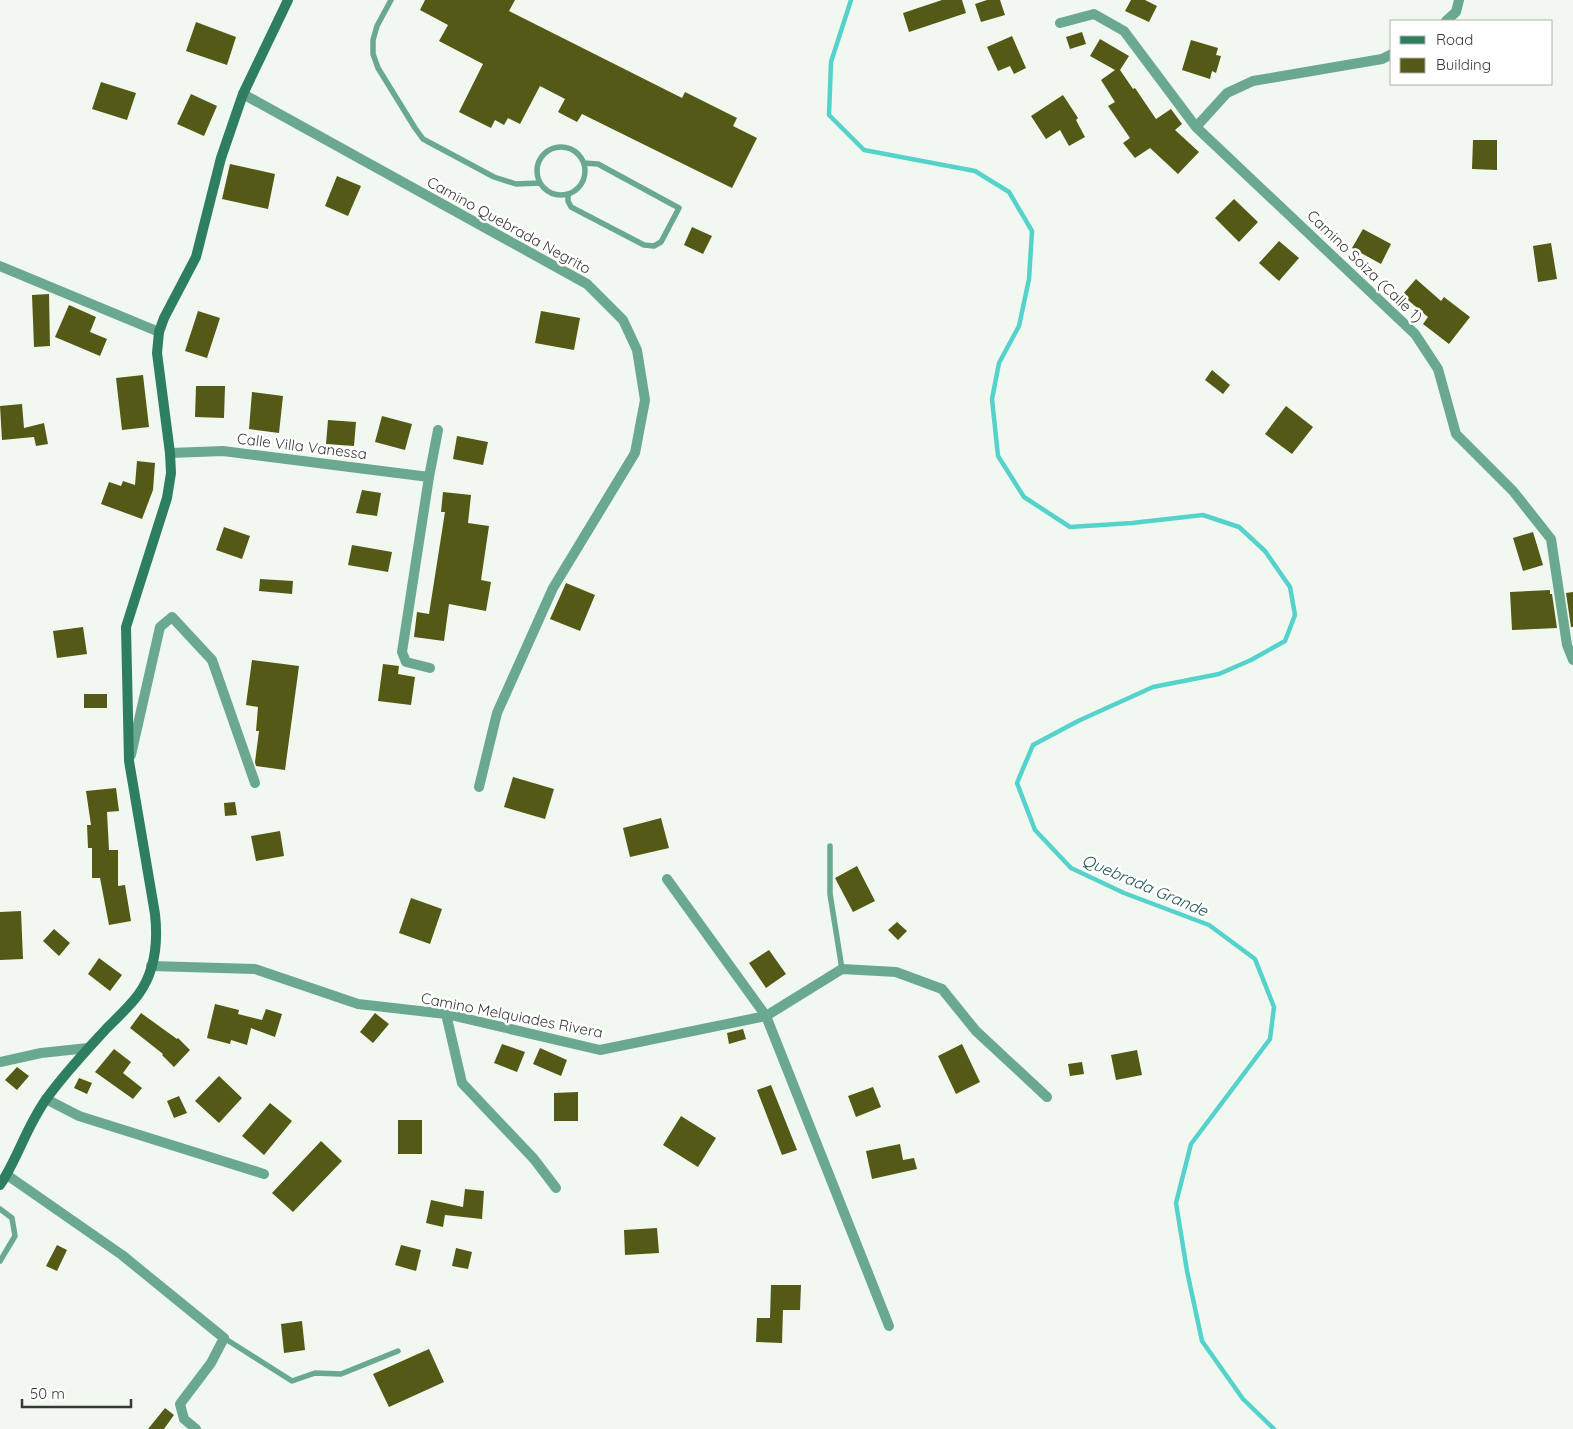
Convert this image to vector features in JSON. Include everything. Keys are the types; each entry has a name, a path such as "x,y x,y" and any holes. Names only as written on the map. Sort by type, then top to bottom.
{"main road":[{"path":"0,1185 7,1175 25,1133 46,1099 88,1048 138,995 154,957 157,931 155,914 130,761 126,627 167,498 171,473 158,371 159,332 164,318 196,257 221,158 243,94 288,0"}],"street":[{"path":"1447,20 1456,12 1459,0"},
{"name":"Camino Soiza (Calle 1)","path":"1060,23 1094,14 1124,31 1196,127 1415,334 1438,369 1456,434 1513,491 1551,539 1567,645 1573,660"},
{"path":"1196,127 1227,94 1253,81 1382,59 1390,55"},
{"name":"Camino Quebrada Negrito","path":"243,94 587,284 623,320 637,350 645,400 635,453 553,588 497,713 479,787"},
{"path":"0,266 159,332"},
{"path":"430,668 406,662 402,652 438,430"},
{"name":"Calle Villa Vanessa","path":"170,454 223,451 429,477"},
{"path":"130,761 160,627 172,617 212,660 255,783"},
{"path":"667,879 766,1016 889,1326"},
{"name":"Camino Melquiades Rivera","path":"151,966 255,969 358,1004 446,1014 600,1050 766,1016 842,969"},
{"path":"842,969 896,972 942,989 976,1031 1047,1097"},
{"path":"446,1014 462,1083 493,1118 534,1159 556,1188"},
{"path":"0,1062 41,1053 88,1048"},
{"path":"46,1099 79,1116 264,1174"},
{"path":"7,1175 122,1255 224,1338 211,1363 180,1404 184,1419 196,1429"}],"lane":[{"path":"391,0 377,26 373,40 373,54 378,68 423,139 494,177 516,184 540,183"},
{"path":"563,147 572,149 584,163 585,172 582,182 568,194 559,195 550,192 540,183 536,169 539,160 545,152 553,148 563,147"},
{"path":"568,194 568,201 571,207 644,245 654,246 661,242 679,208 598,164 584,163"},
{"path":"830,846 830,894 842,969"},
{"path":"0,1208 12,1218 15,1236 0,1261"},
{"path":"224,1338 292,1381 315,1373 341,1374 398,1351"}],"building":[{"path":"425,0 515,0 509,11 682,98 685,92 737,118 733,126 757,138 732,188 582,114 577,122 558,112 565,99 540,86 520,124 508,118 504,125 495,120 491,128 459,112 483,64 439,41 448,25 420,10"},
{"path":"942,0 962,0 966,13 909,32 903,13"},
{"path":"987,0 1000,0 1005,15 981,22 975,4"},
{"path":"1131,0 1145,0 1157,6 1149,22 1125,11"},
{"path":"196,22 236,37 227,65 186,51"},
{"path":"1082,32 1086,44 1070,49 1066,37"},
{"path":"1012,36 1026,68 1014,74 1010,66 998,71 987,47"},
{"path":"1100,39 1129,56 1120,70 1133,89 1135,88 1156,119 1171,109 1182,124 1175,130 1199,152 1178,174 1150,148 1135,158 1123,143 1130,138 1108,106 1115,102 1101,80 1115,70 1090,56"},
{"path":"1191,40 1218,48 1216,55 1221,56 1216,73 1212,71 1210,79 1182,70"},
{"path":"101,82 136,93 127,120 92,109"},
{"path":"191,94 217,106 204,136 177,124"},
{"path":"1063,95 1078,118 1076,120 1085,137 1069,146 1060,130 1046,139 1031,116"},
{"path":"1473,140 1497,140 1497,170 1472,169"},
{"path":"230,164 275,174 268,209 222,199"},
{"path":"337,176 361,186 348,216 325,206"},
{"path":"1234,199 1258,222 1239,242 1215,218"},
{"path":"692,227 712,236 703,254 684,245"},
{"path":"1363,229 1391,244 1381,264 1352,248"},
{"path":"1279,241 1299,258 1279,281 1259,263"},
{"path":"1551,243 1557,279 1538,282 1533,246"},
{"path":"1416,279 1441,301 1444,297 1470,317 1449,344 1423,324 1428,317 1402,295"},
{"path":"49,294 50,346 34,347 32,295"},
{"path":"69,305 96,317 90,332 107,339 100,356 55,337"},
{"path":"198,311 220,318 207,358 185,351"},
{"path":"541,311 580,318 574,350 535,343"},
{"path":"1212,370 1230,385 1223,394 1205,380"},
{"path":"143,375 149,427 122,430 116,378"},
{"path":"196,386 225,386 224,418 195,417"},
{"path":"252,392 283,396 279,433 249,429"},
{"path":"22,404 24,428 44,423 48,444 36,446 34,437 2,440 0,406"},
{"path":"1286,406 1313,427 1292,454 1265,434"},
{"path":"382,416 412,424 405,450 375,442"},
{"path":"328,420 356,422 354,446 326,444"},
{"path":"457,436 488,442 483,465 453,459"},
{"path":"137,461 155,463 153,490 142,519 101,504 109,482 121,486 123,481 135,485"},
{"path":"362,490 381,493 377,516 356,513"},
{"path":"443,492 471,495 468,523 489,526 481,580 491,582 486,611 449,604 444,641 414,637 417,612 429,614 445,512 441,512"},
{"path":"224,527 250,536 242,559 216,550"},
{"path":"1533,532 1543,565 1523,571 1513,538"},
{"path":"352,545 392,552 388,572 348,565"},
{"path":"260,579 293,581 292,594 259,591"},
{"path":"566,583 595,595 580,631 550,619"},
{"path":"1550,590 1557,628 1512,630 1510,592"},
{"path":"1573,592 1573,627 1571,627 1566,593"},
{"path":"83,627 87,654 57,658 53,631"},
{"path":"252,660 299,666 285,770 256,766 259,731 256,731 258,707 246,705"},
{"path":"383,664 399,666 398,674 415,677 411,705 378,701"},
{"path":"84,694 107,694 107,708 84,708"},
{"path":"513,777 554,789 545,819 504,807"},
{"path":"116,788 119,811 107,812 109,850 118,850 118,886 125,885 131,921 109,925 100,878 92,878 92,848 88,848 87,825 91,825 86,791"},
{"path":"235,802 237,815 225,816 224,803"},
{"path":"661,818 669,848 630,857 623,828"},
{"path":"280,831 284,856 256,861 251,836"},
{"path":"857,866 875,901 853,912 835,878"},
{"path":"411,898 442,909 430,944 399,933"},
{"path":"21,911 23,959 0,960 0,912"},
{"path":"897,922 907,931 898,940 888,930"},
{"path":"54,929 70,943 59,956 43,941"},
{"path":"769,950 786,974 766,988 749,963"},
{"path":"99,958 122,975 110,991 88,974"},
{"path":"215,1004 239,1010 238,1014 262,1020 266,1009 282,1014 275,1037 251,1028 247,1045 231,1040 230,1044 207,1038"},
{"path":"141,1013 178,1038 190,1050 174,1067 163,1054 130,1028"},
{"path":"375,1013 389,1024 373,1043 360,1032"},
{"path":"743,1029 746,1039 729,1044 727,1033"},
{"path":"502,1044 525,1052 517,1072 494,1063"},
{"path":"962,1044 980,1082 956,1094 938,1056"},
{"path":"540,1048 567,1060 561,1076 533,1064"},
{"path":"114,1049 131,1062 123,1073 142,1088 133,1099 95,1072"},
{"path":"1137,1050 1142,1075 1116,1080 1111,1055"},
{"path":"1082,1062 1084,1074 1070,1076 1068,1064"},
{"path":"17,1067 29,1076 17,1090 5,1080"},
{"path":"219,1076 242,1098 219,1123 195,1101"},
{"path":"79,1078 92,1083 87,1094 74,1088"},
{"path":"771,1085 797,1150 782,1155 757,1090"},
{"path":"873,1087 881,1107 856,1117 848,1096"},
{"path":"578,1092 578,1121 554,1121 554,1093"},
{"path":"179,1096 187,1113 174,1118 167,1101"},
{"path":"270,1103 292,1121 264,1155 242,1136"},
{"path":"681,1116 716,1138 698,1167 663,1145"},
{"path":"398,1120 422,1120 422,1154 398,1154"},
{"path":"321,1141 342,1161 293,1212 272,1193"},
{"path":"900,1144 903,1160 914,1158 917,1169 872,1179 866,1151"},
{"path":"465,1189 484,1191 482,1219 445,1215 443,1227 426,1223 431,1200 463,1207"},
{"path":"657,1228 659,1253 625,1255 624,1230"},
{"path":"57,1245 67,1250 57,1271 46,1266"},
{"path":"401,1245 421,1250 416,1271 395,1265"},
{"path":"456,1248 472,1252 468,1269 452,1266"},
{"path":"771,1285 801,1285 800,1310 783,1310 782,1343 756,1342 757,1318 770,1318"},
{"path":"302,1321 305,1350 284,1353 281,1324"},
{"path":"429,1349 444,1382 389,1407 373,1374"},
{"path":"165,1408 174,1415 164,1429 148,1429"}],"waterway":[{"name":"Quebrada Grande","path":"851,0 831,62 829,115 864,150 975,171 1009,192 1032,231 1029,279 1019,326 999,363 992,399 998,456 1024,497 1070,527 1132,523 1203,515 1239,527 1265,551 1290,587 1295,615 1285,641 1251,660 1219,674 1153,687 1078,721 1033,745 1017,783 1035,830 1071,868 1124,893 1209,925 1255,959 1274,1007 1270,1039 1191,1144 1176,1203 1187,1271 1202,1341 1243,1399 1274,1429"}]}
